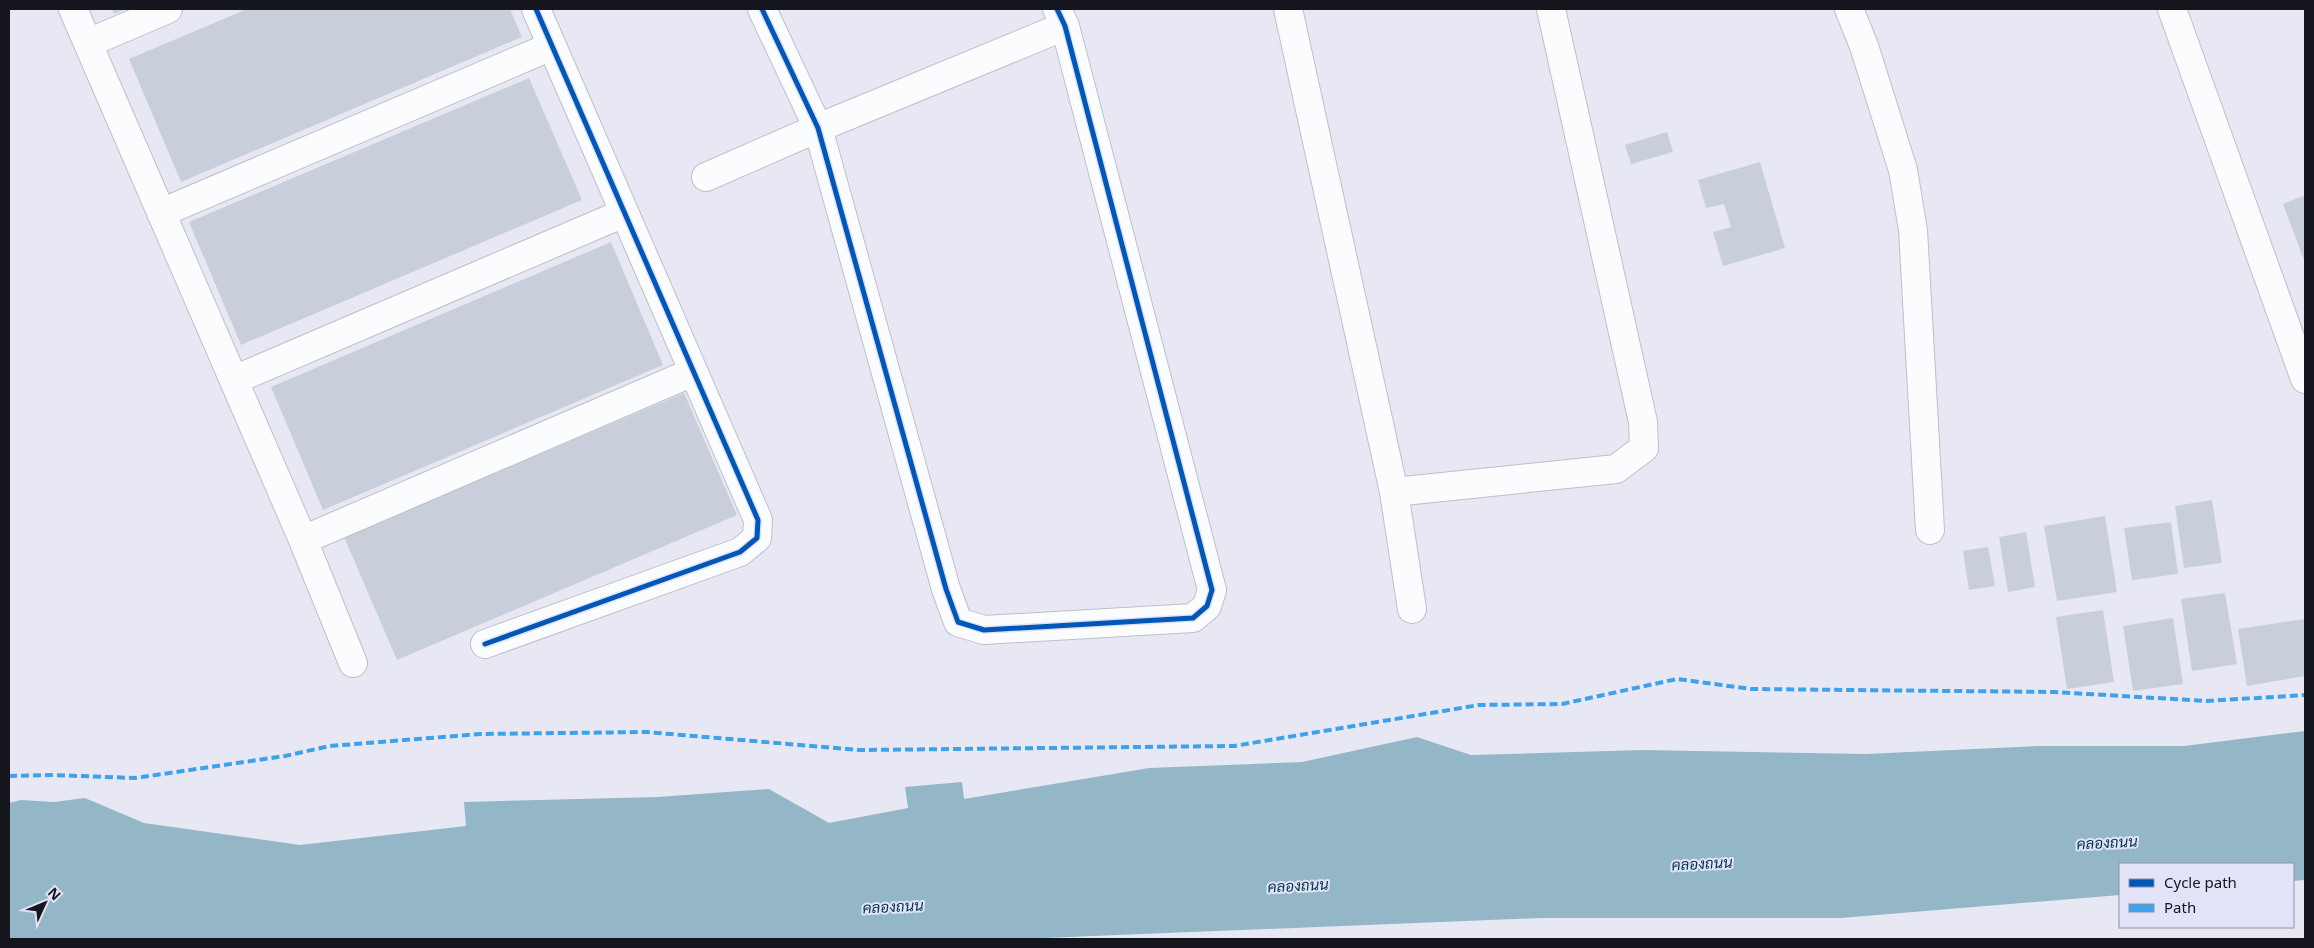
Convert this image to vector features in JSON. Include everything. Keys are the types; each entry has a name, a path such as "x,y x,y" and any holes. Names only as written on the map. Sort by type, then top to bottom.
{"street":[{"path":"73,9 303,540 353,662"},
{"path":"88,43 168,9"},
{"path":"484,644 740,552 757,538 758,520 536,9"},
{"path":"706,177 818,128 1061,17 1212,590 1207,606 1193,618 984,630 958,622 946,589 818,128 762,9"},
{"path":"1288,9 1394,492 1412,609"},
{"path":"1394,492 1616,469 1644,448 1643,422 1551,9"},
{"path":"1849,9 1864,46 1904,170 1913,230 1930,530"},
{"path":"2172,9 2305,379"},
{"path":"161,213 552,46"},
{"path":"234,380 624,213"},
{"path":"303,540 693,372"}],"water":[{"name":"คลองถนน","path":"2305,731 2305,880 2294,881 2294,863 2119,863 2119,895 1841,918 1540,918 1019,939 9,939 9,803 21,800 54,802 85,798 144,823 300,845 466,826 464,802 658,797 769,789 829,823 908,808 905,787 962,782 964,799 1149,768 1302,762 1417,737 1471,755 1642,750 1866,754 2038,746 2184,746"}],"building":[{"path":"112,9 126,9 114,14"},
{"path":"247,9 510,9 522,37 181,182 129,59"},
{"path":"529,78 582,200 241,345 189,222"},
{"path":"1667,132 1673,152 1631,164 1625,145"},
{"path":"1760,162 1785,248 1723,266 1713,232 1731,227 1724,204 1706,208 1698,180"},
{"path":"2305,195 2305,263 2283,204"},
{"path":"611,242 663,365 323,510 271,387"},
{"path":"684,393 737,515 397,660 344,537"},
{"path":"2212,500 2222,563 2184,568 2175,506"},
{"path":"2105,516 2117,592 2057,601 2044,526"},
{"path":"2171,522 2178,574 2132,580 2124,528"},
{"path":"2026,532 2035,587 2008,592 1999,537"},
{"path":"1988,547 1995,586 1969,590 1963,551"},
{"path":"2225,593 2237,664 2192,671 2181,599"},
{"path":"2103,610 2114,682 2067,689 2056,617"},
{"path":"2173,618 2183,684 2133,691 2123,626"},
{"path":"2305,619 2305,676 2247,686 2238,629"}],"marked path":[{"path":"9,776 53,775 135,778 285,756 330,746 480,734 646,732 860,750 1234,746 1479,705 1562,704 1677,679 1751,689 2054,692 2207,701 2305,695"}],"cycle path":[{"path":"485,644 740,552 757,538 758,520 536,9"},
{"path":"762,9 818,128 946,589 958,622 984,630 1193,618 1207,606 1212,590 1065,26 1057,9"}]}
